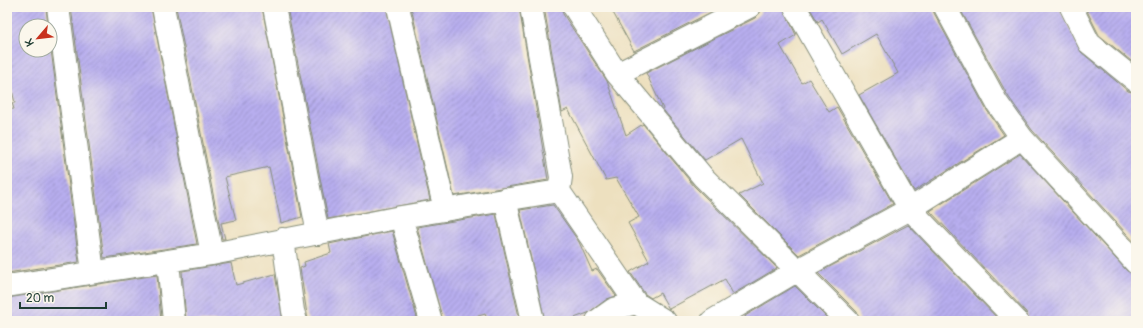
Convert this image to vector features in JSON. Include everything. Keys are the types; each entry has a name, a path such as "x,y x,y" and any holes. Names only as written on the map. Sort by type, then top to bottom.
{"street":[{"path":"58,7 93,272"},
{"path":"163,7 212,254"},
{"path":"274,7 318,234"},
{"path":"398,7 445,210"},
{"path":"531,7 561,177 559,191 636,303 665,321"},
{"path":"574,7 617,74 703,177 848,321"},
{"path":"617,74 749,7"},
{"path":"795,7 910,209 1017,321"},
{"path":"945,7 997,103 1022,138 1136,263"},
{"path":"1071,7 1089,43 1136,81"},
{"path":"712,321 798,270 910,209 1022,138"},
{"path":"7,286 168,262 401,217 559,191"},
{"path":"505,199 533,321"},
{"path":"401,217 431,321"},
{"path":"283,240 293,311 296,321"},
{"path":"168,262 174,321"},
{"path":"597,321 614,309 636,303"}],"building":[{"path":"7,7 46,7 47,18 18,18 18,58 52,58 79,262 7,273 7,110 14,109 12,103 15,103 7,69"},
{"path":"71,7 151,7 197,244 104,258"},
{"path":"176,7 262,7 302,217 281,223 269,167 225,177 236,220 221,223 225,239 222,239"},
{"path":"287,7 386,7 430,200 328,219"},
{"path":"411,7 519,7 548,180 454,196"},
{"path":"544,7 562,7 563,14 607,81 626,135 643,124 694,186 777,268 733,294 725,279 669,309 660,293 651,298 645,294 630,272 649,261 628,223 639,217 616,178 606,180 568,109 562,112"},
{"path":"610,7 721,7 634,51"},
{"path":"761,7 783,7 796,35 780,45 802,83 809,79 829,112 837,107 893,204 799,255 739,195 763,183 741,139 705,160 664,111 646,73 755,18 760,13"},
{"path":"809,7 933,7 934,13 986,109 1004,135 914,191 859,95 898,73 876,34 842,54 822,19 818,22"},
{"path":"959,7 1059,7 1081,52 1128,91 1136,93 1136,244 1032,130 1008,96"},
{"path":"1085,7 1136,7 1136,65 1099,35"},
{"path":"1020,154 1127,271 1136,275 1136,321 1029,321 1026,312 930,211"},
{"path":"553,205 579,242 592,271 597,269 616,296 607,299 588,313 566,321 545,321 520,210"},
{"path":"496,214 520,321 488,321 485,314 462,321 443,321 417,227"},
{"path":"908,225 1000,321 860,321 857,312 818,273"},
{"path":"392,231 418,321 308,321 300,268 305,266 304,262 331,253 329,244"},
{"path":"231,263 236,285 275,274 283,321 186,321 182,271"},
{"path":"157,275 161,321 7,321 7,298"},
{"path":"795,286 830,321 747,321 745,316"}]}
